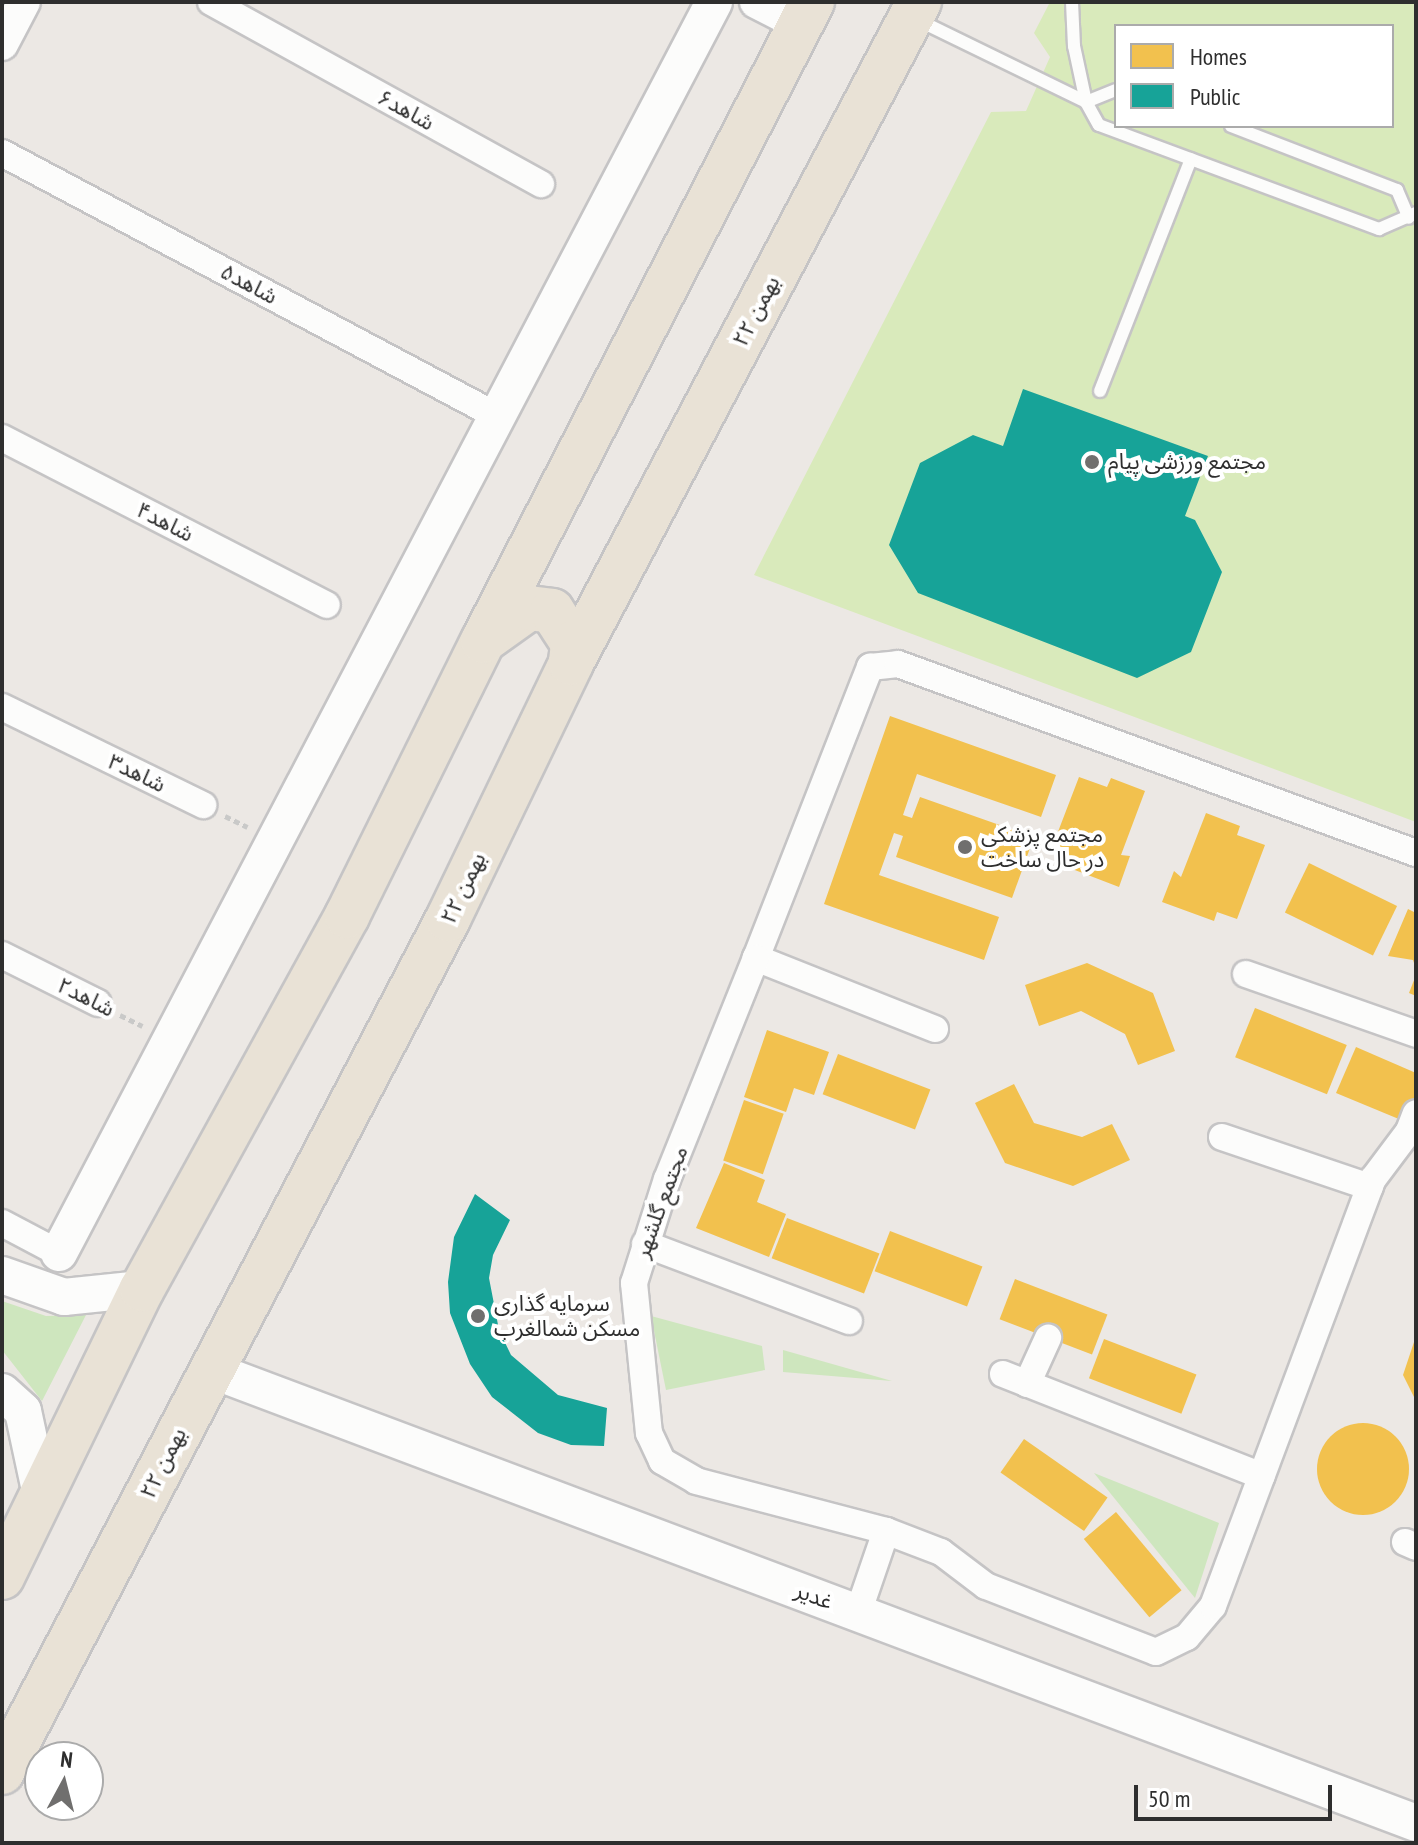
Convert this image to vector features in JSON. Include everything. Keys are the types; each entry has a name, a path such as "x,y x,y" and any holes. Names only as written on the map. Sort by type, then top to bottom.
{"highway":[{"name":"۲۲ بهمن","path":"2,1772 448,919 571,663 915,9"},
{"path":"2,1577 142,1289 347,916 483,641 806,13"},
{"path":"483,641 529,608 552,611 573,643 571,663"}],"main road":[{"path":"59,1253 273,839 714,2"},
{"path":"2,1275 64,1297 142,1289"},
{"name":"غدیر","path":"211,1370 1416,1823"},
{"path":"2,1392 23,1411 42,1500"}],"street":[{"path":"2,44 24,2"},
{"name":"شاهد۶","path":"211,2 541,184"},
{"path":"756,2 806,13"},
{"name":"شاهد۵","path":"2,153 497,416"},
{"name":"شاهد۴","path":"2,438 327,605"},
{"name":"مجتمع گلشهر","path":"1416,853 898,664 870,667 645,1244 634,1283 642,1403 662,1461 696,1481 886,1531 941,1552 999,1592 1156,1652 1187,1637 1213,1606 1370,1187 1416,1113"},
{"name":"شاهد۳","path":"2,707 203,805"},
{"name":"شاهد۲","path":"2,955 98,1003"},
{"path":"756,958 935,1029"},
{"path":"1246,974 1416,1034"},
{"path":"1222,1137 1370,1187"},
{"path":"2,1223 59,1253"},
{"path":"645,1244 849,1321"},
{"path":"1048,1338 1015,1379 1262,1476"},
{"path":"858,1613 886,1531"}],"lane":[{"path":"1072,2 1074,46 1086,102 1099,125 1379,229 1413,216 1397,190 1236,128"},
{"path":"915,9 1086,102"},
{"path":"1086,102 1114,91"},
{"path":"1100,391 1191,159"}],"path":[{"path":"203,805 273,839"},
{"name":"شاهد۲","path":"98,1003 170,1040"}],"green space":[{"path":"1050,2 1416,2 1416,822 754,575 991,112 1026,111 1050,57 1034,33"},
{"path":"2,1301 46,1316 86,1315 42,1401 2,1350"},
{"path":"651,1316 762,1346 765,1370 666,1390"},
{"path":"783,1350 892,1381 783,1372"},
{"path":"1094,1473 1219,1523 1195,1598"}],"building: Homes":[{"name":"مجتمع پزشکی در حال ساخت","path":"890,716 1056,775 1041,817 917,774 903,815 912,818 920,797 1034,837 1012,898 896,857 903,836 894,833 879,875 999,917 984,960 824,904"},
{"path":"1079,777 1107,787 1111,778 1145,791 1121,855 1130,856 1119,887 1067,867 1071,857 1051,850"},
{"path":"1206,813 1240,826 1237,835 1265,845 1237,919 1217,912 1214,921 1162,902 1174,871 1181,877"},
{"path":"1309,863 1397,906 1373,955 1285,912"},
{"path":"1408,909 1416,913 1416,969 1413,960 1388,956"},
{"path":"1087,963 1153,993 1175,1051 1138,1065 1125,1034 1081,1011 1039,1026 1025,985"},
{"path":"1416,975 1416,996 1409,993"},
{"path":"1255,1008 1347,1045 1327,1094 1235,1057"},
{"path":"767,1030 829,1052 814,1095 794,1088 786,1112 744,1097"},
{"path":"1356,1047 1416,1073 1416,1099 1406,1122 1336,1093"},
{"path":"838,1054 930,1089 915,1130 823,1094"},
{"path":"1014,1084 1034,1123 1082,1137 1112,1124 1130,1160 1073,1186 1005,1163 975,1103"},
{"path":"744,1100 784,1114 763,1174 723,1161"},
{"path":"724,1163 765,1180 757,1202 786,1214 769,1257 696,1228"},
{"path":"787,1218 879,1253 864,1294 772,1258"},
{"path":"890,1231 982,1266 967,1307 875,1271"},
{"path":"1015,1279 1107,1314 1092,1355 1000,1319"},
{"path":"1416,1336 1416,1401 1403,1375"},
{"path":"1104,1339 1196,1374 1181,1414 1089,1378"},
{"path":"1363,1423 1381,1426 1396,1436 1406,1451 1409,1469 1406,1487 1396,1502 1381,1512 1363,1515 1345,1512 1330,1502 1320,1487 1317,1469 1320,1451 1330,1436 1345,1426"},
{"path":"1024,1439 1108,1498 1084,1531 1000,1473"},
{"path":"1116,1512 1182,1590 1149,1617 1084,1539"}],"building: Public":[{"path":"1023,389 1208,456 1185,516 1195,520 1222,572 1191,652 1137,678 918,593 889,545 920,463 973,435 1003,446"},
{"path":"475,1194 510,1220 493,1255 489,1278 499,1330 511,1355 558,1395 607,1408 604,1446 571,1445 538,1433 492,1397 470,1364 450,1313 448,1282 454,1237"}],"place":[{"name":"مجتمع ورزشی پیام","path":"1092,462"},
{"name":"مجتمع پزشکی در حال ساخت","path":"965,847"},
{"name":"سرمایه گذاری مسکن شمالغرب","path":"478,1316"}]}
